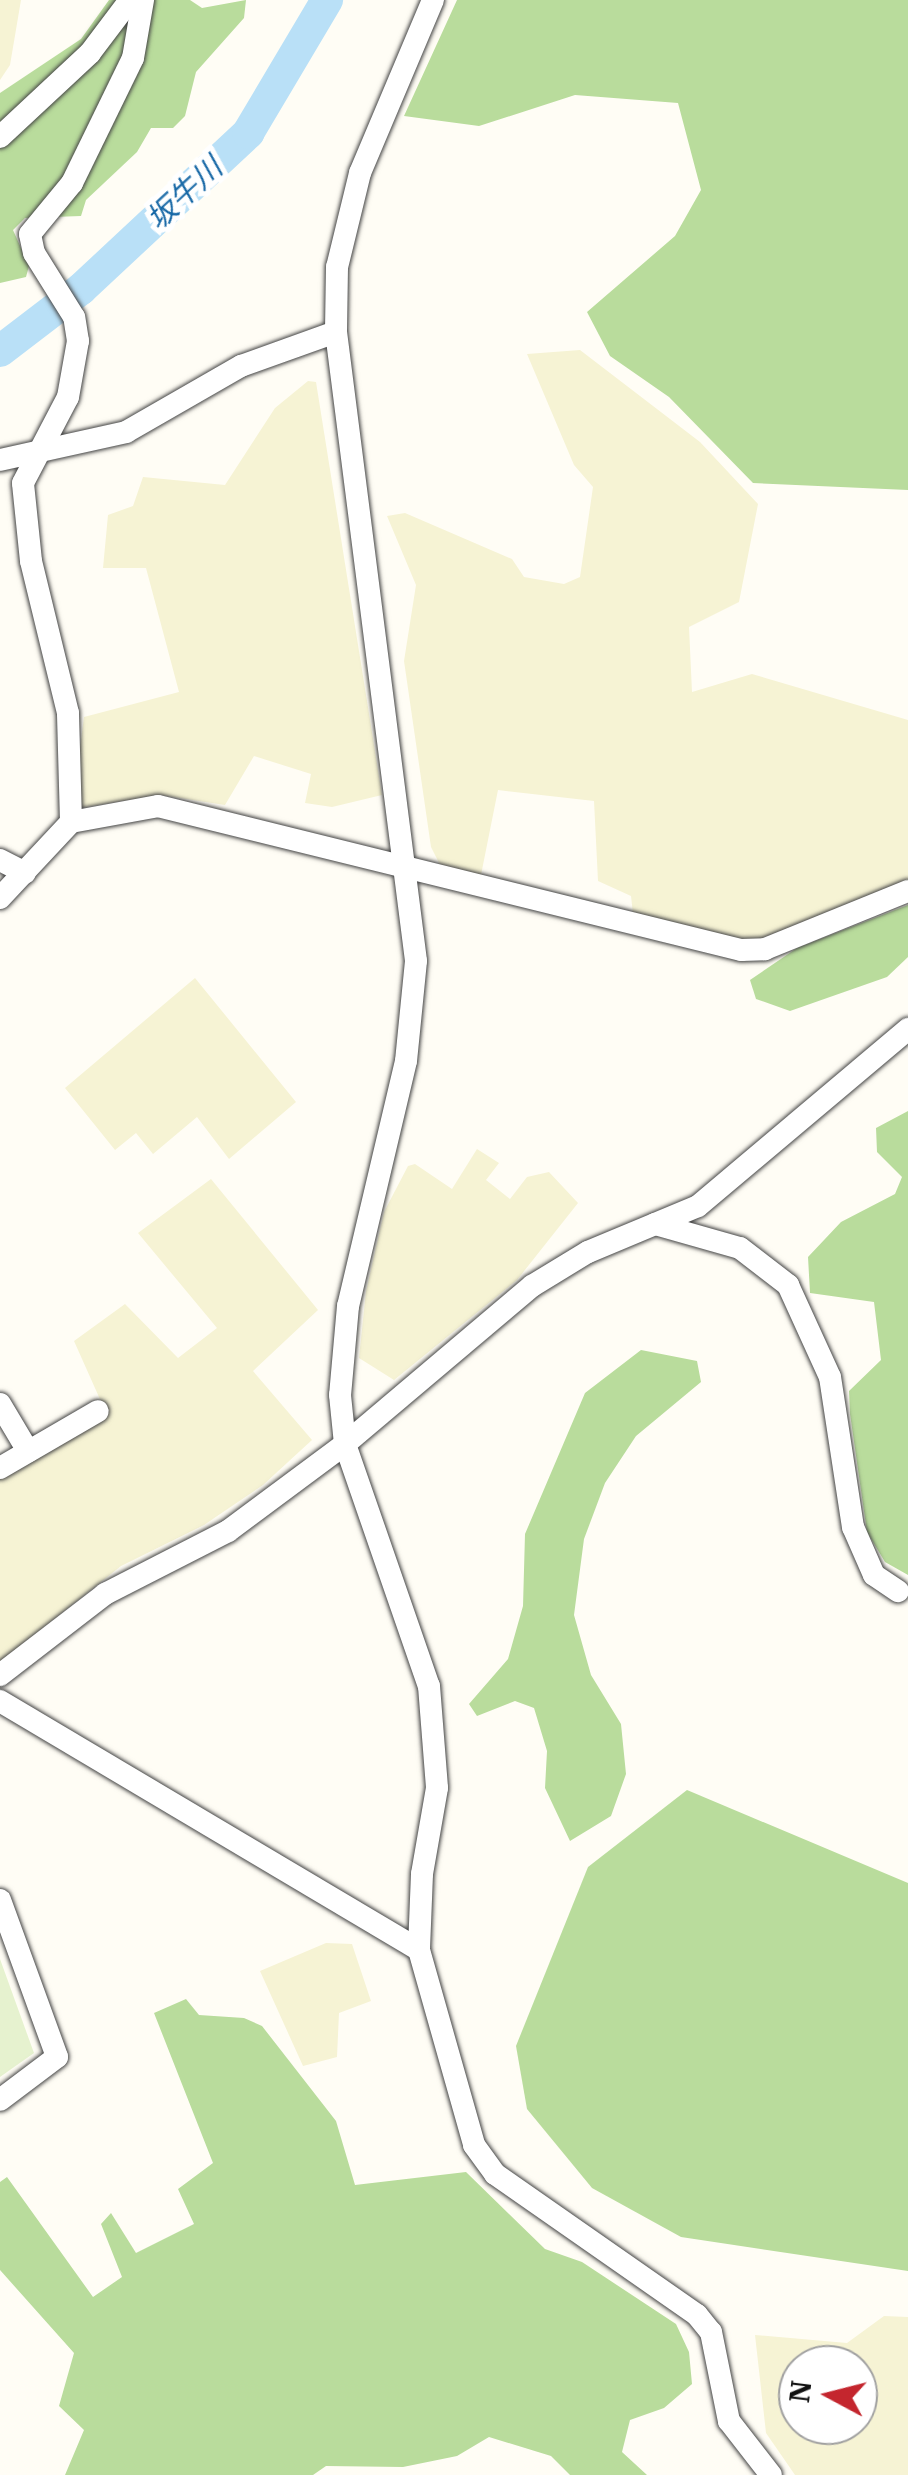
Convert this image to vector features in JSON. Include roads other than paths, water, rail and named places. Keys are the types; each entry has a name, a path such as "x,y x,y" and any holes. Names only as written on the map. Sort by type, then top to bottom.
{"street":[{"path":"0,137 90,53 130,0"},
{"path":"71,822 66,696 23,517 23,483 68,396 78,342 74,317 30,234 72,182 125,74 141,35 143,0"},
{"path":"434,0 344,224 336,332 416,961 413,1015 348,1306 341,1355 345,1444 429,1686 438,1740 419,1950 474,2146 495,2174 698,2315 711,2332 729,2422 771,2475"},
{"path":"0,460 42,447 126,432 242,366 336,332"},
{"path":"0,898 71,822 177,806 741,950 764,949 908,891"},
{"path":"0,860 26,873"},
{"path":"0,1676 106,1594 228,1531 345,1444 532,1286 588,1252 698,1206 908,1029"},
{"path":"655,1224 740,1248 788,1286 830,1377 853,1528 874,1576 898,1591"},
{"path":"0,1404 28,1451"},
{"path":"0,1468 98,1411"},
{"path":"0,1701 419,1950"},
{"path":"0,1900 57,2057 0,2100"}],"waterway":[{"name":"坂牛川","path":"0,351 81,289 248,133 327,0"}]}
